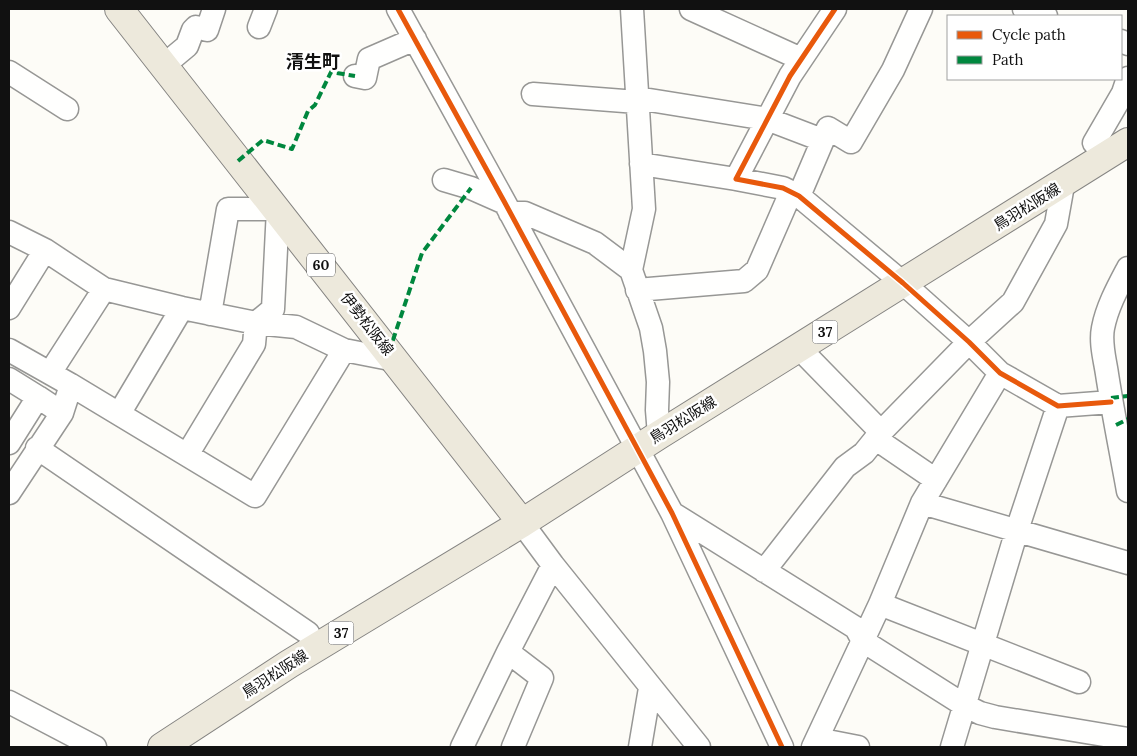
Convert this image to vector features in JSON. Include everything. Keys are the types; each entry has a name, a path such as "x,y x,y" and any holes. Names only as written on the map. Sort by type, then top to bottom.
{"main road":[{"name":"伊勢松阪線","path":"119,9 278,209 522,523"},
{"name":"鳥羽松阪線","path":"162,747 315,648 522,523 647,442 903,283 1121,151"}],"street":[{"path":"163,66 187,46 196,27 207,30 214,9"},
{"path":"398,9 508,208 647,442 672,513 782,747"},
{"path":"632,9 644,209 634,280"},
{"path":"691,9 801,59"},
{"path":"736,179 801,59 835,9"},
{"path":"634,280 744,281 757,270 828,128 851,142 893,70 921,9"},
{"path":"1024,9 1043,15"},
{"path":"355,76 365,78 369,59 415,38"},
{"path":"9,72 67,109"},
{"path":"1121,151 1094,142 1123,93 1128,78"},
{"path":"533,94 637,100 767,119 822,140"},
{"path":"641,164 783,188 795,194 903,283 969,342 1000,373 1058,406 1111,402"},
{"path":"444,180 471,188 508,208 525,213 595,243 634,280 651,328 658,382 657,410 647,442"},
{"path":"764,571 845,468 864,453 969,342 1013,302 1056,224 1062,185"},
{"path":"187,455 254,344 256,323 273,309 278,209 228,208 210,314"},
{"path":"9,232 45,250 104,289 210,314 256,323 296,327 344,350 395,360"},
{"path":"9,308 45,250"},
{"path":"1128,268 1102,330 1102,345 1111,402 1128,491"},
{"path":"50,373 104,289"},
{"path":"119,414 182,308"},
{"path":"799,348 879,435 936,480"},
{"path":"9,350 72,385 255,496 344,350"},
{"path":"858,747 815,743 880,604 922,503 1000,373"},
{"path":"9,379 62,413"},
{"path":"9,492 62,413 72,385"},
{"path":"9,442 38,397"},
{"path":"952,747 1017,530 1058,406"},
{"path":"37,448 308,633 315,648"},
{"path":"922,503 1128,563"},
{"path":"672,513 856,628 863,641 964,705 980,713 1128,739"},
{"path":"522,523 650,688 699,747"},
{"path":"462,747 553,565"},
{"path":"880,604 1079,682"},
{"path":"508,652 542,678 513,747"},
{"path":"640,747 650,688"},
{"path":"9,702 95,747"}],"marked path":[{"path":"238,161 263,140 292,149 308,111 315,105 331,72 355,76"},
{"path":"389,352 422,253 471,188"},
{"path":"1111,398 1128,396"},
{"path":"1116,425 1128,419"}],"cycle path":[{"path":"398,9 672,513 782,747"},
{"path":"835,9 790,76 736,179 783,188 799,196 903,283 969,342 1000,373 1058,406 1111,402"}],"district":[{"name":"清生町","path":"313,62"}]}
